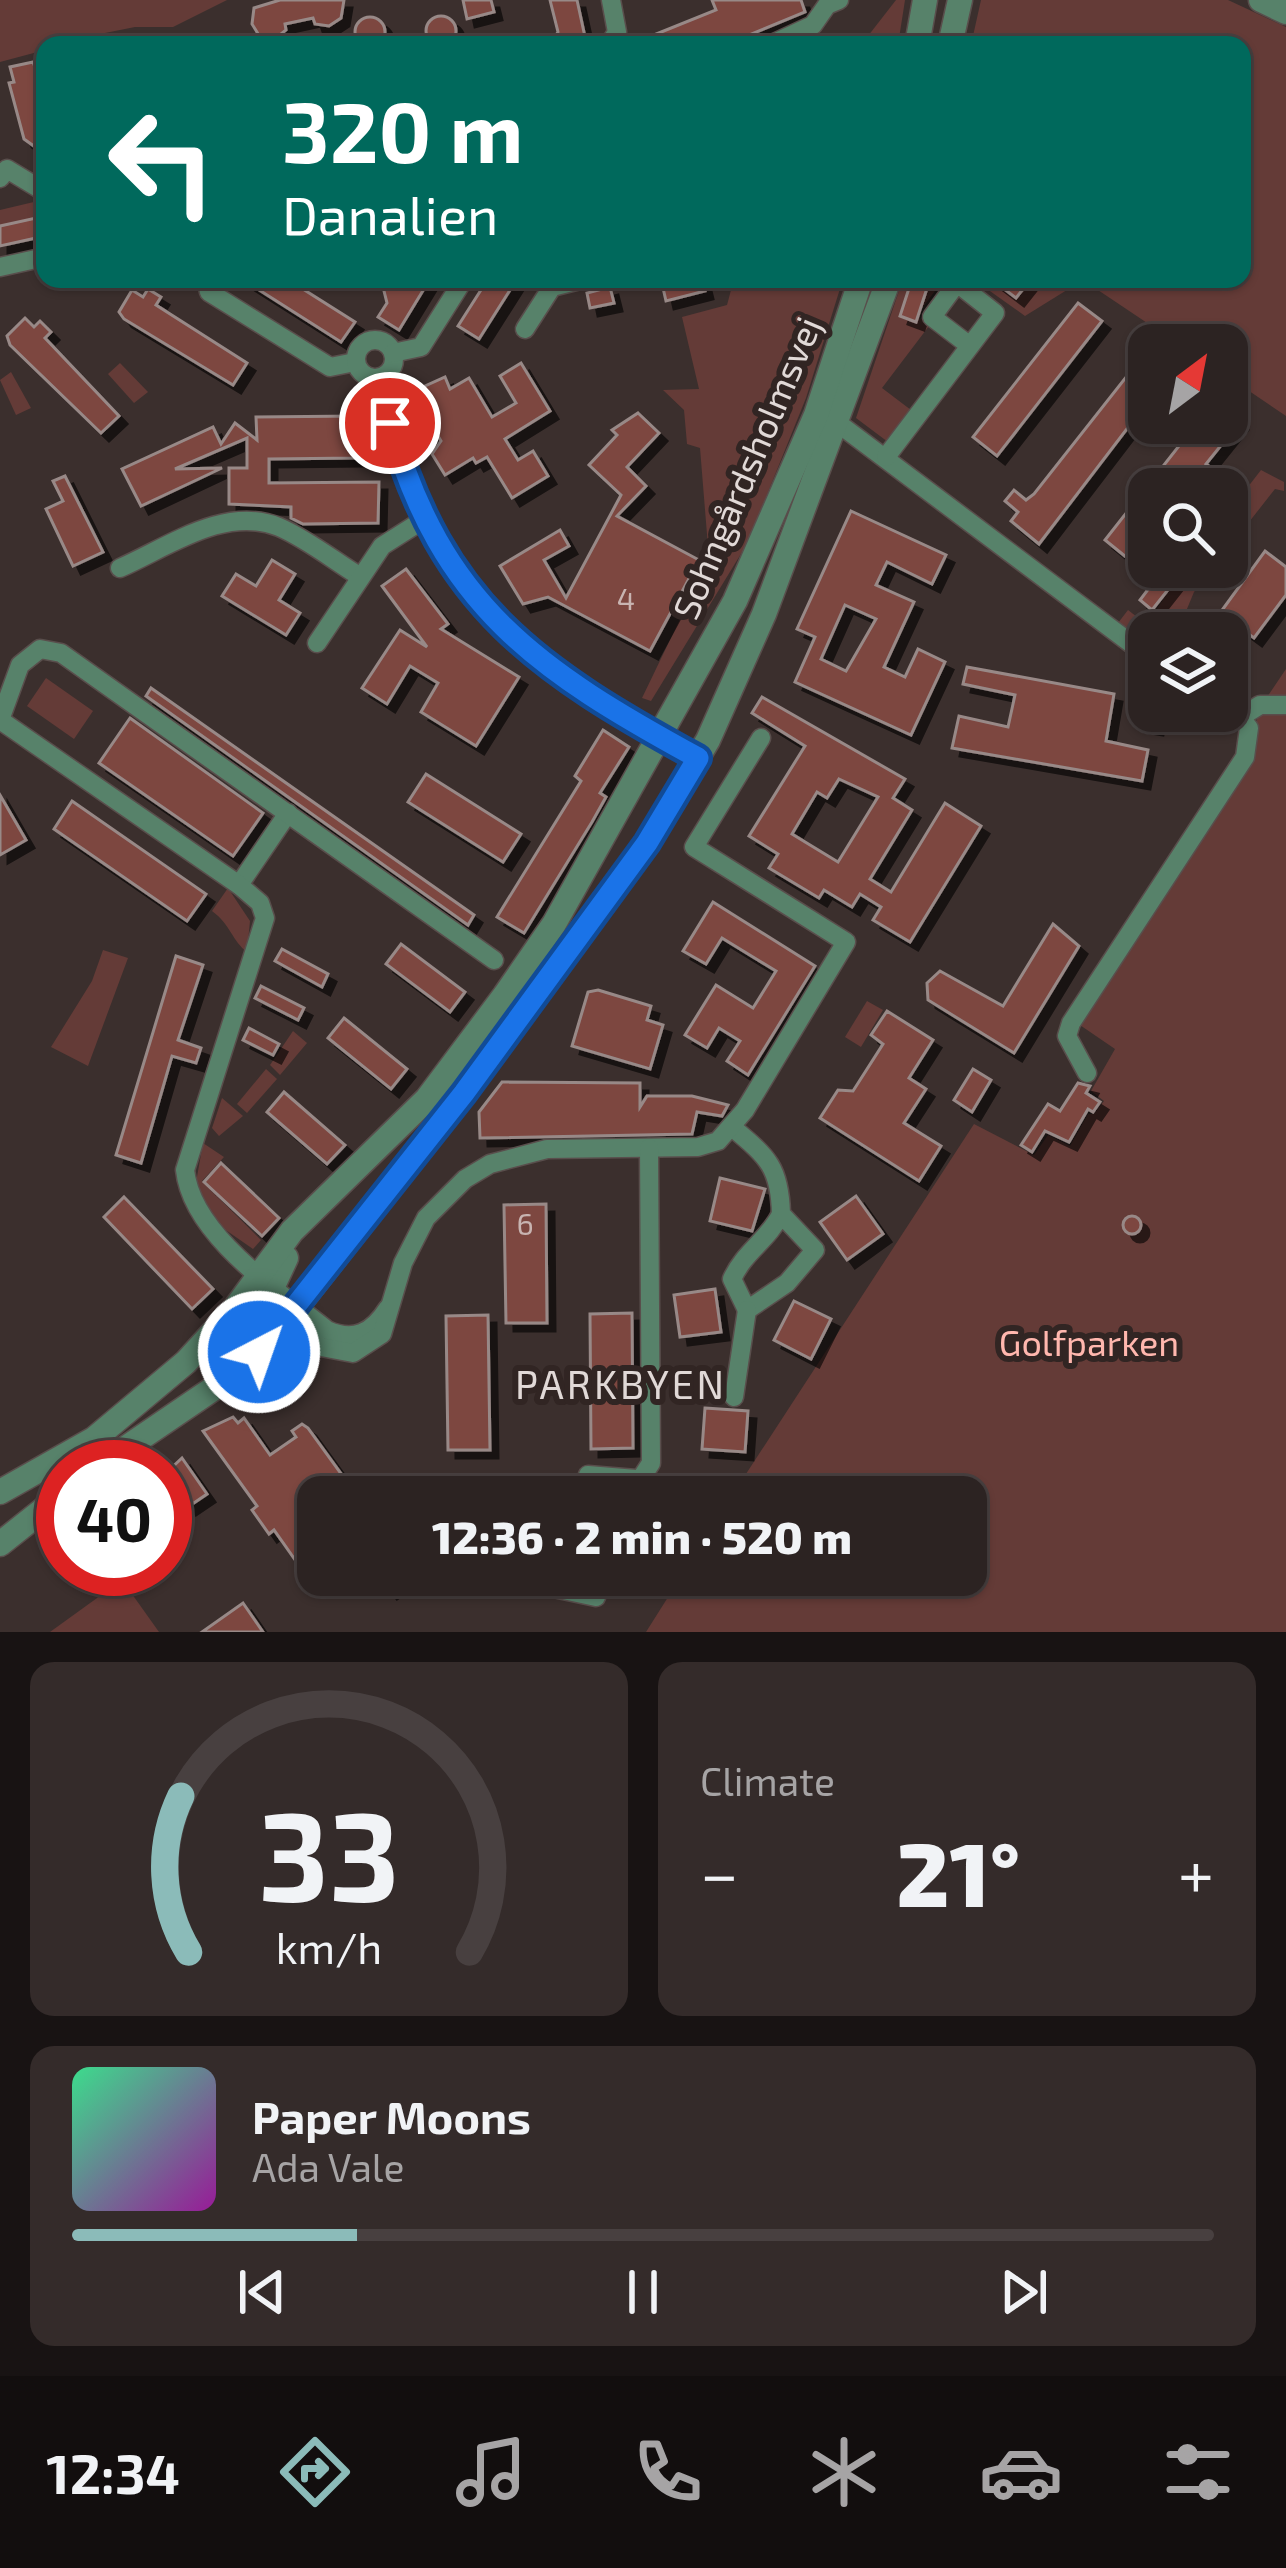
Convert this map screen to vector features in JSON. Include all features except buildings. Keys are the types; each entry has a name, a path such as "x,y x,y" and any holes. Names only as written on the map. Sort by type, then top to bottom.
{"street":[{"path":"611,0 615,36"},
{"path":"789,36 813,25 826,5 839,0"},
{"path":"919,36 926,0"},
{"path":"952,36 960,0"},
{"path":"1261,0 1286,12"},
{"path":"2,169 36,187"},
{"path":"0,267 36,259"},
{"path":"208,288 330,367 356,362"},
{"path":"393,353 421,347 458,288"},
{"path":"525,329 551,288"},
{"name":"Sohngårdsholmsvej","path":"133,1440 220,1384 273,1296 320,1203 407,1122 554,925 755,558 816,415 858,288"},
{"name":"Sohngårdsholmsvej","path":"0,1492 94,1439 273,1296 625,875 698,758 764,614 886,288"},
{"path":"372,339 384,341 393,353 392,367 378,378 361,373 356,362 361,345 372,339"},
{"path":"886,457 970,346"},
{"path":"378,378 423,520 454,573 500,628 576,687 698,758"},
{"path":"838,424 1128,641"},
{"path":"317,643 382,546 423,520"},
{"path":"120,568 211,525 258,522 279,527 359,576"},
{"path":"494,960 61,653 40,649 20,665 0,720 260,903 265,918 185,1170 190,1203 321,1347 346,1354 377,1339 413,1238 440,1201 471,1175 511,1155 698,1148 733,1128 846,942 694,847 761,738"},
{"path":"1248,712 1260,705 1286,705"},
{"path":"1087,1073 1067,1036 1071,1023 1245,757 1248,725"},
{"path":"238,885 288,813"},
{"path":"733,1128 771,1157 781,1178 781,1214 772,1232 741,1258 732,1279 747,1310 734,1396"},
{"path":"641,1476 650,1463 649,1148"},
{"path":"747,1310 787,1282 815,1250 781,1214"},
{"path":"0,1506 94,1439"},
{"path":"0,1544 36,1515"}],"green space":[{"path":"0,0 227,0 173,27 36,36 36,52 0,62"},
{"path":"896,0 905,0 899,36 868,36"},
{"path":"981,0 1228,0 1286,27 1286,416 1248,390 1248,324 1149,324 1095,288 1251,288 1251,36 973,36"},
{"path":"36,201 36,217 0,226 0,210"},
{"path":"732,288 840,288 806,398 747,544 651,701 642,698 709,559 700,448 687,444 684,410 663,390 699,389 682,317 727,305"},
{"path":"900,288 937,288 917,315 929,326 882,388 911,410 888,442 856,418"},
{"path":"986,288 1070,288 1025,316"},
{"path":"120,363 148,392 134,403 108,374"},
{"path":"11,372 31,408 16,415 0,380"},
{"path":"1261,470 1284,482 1284,491 1275,489 1248,523 1248,487"},
{"path":"1171,588 1197,588 1186,612 1154,612"},
{"path":"1131,612 1128,631 1118,623"},
{"name":"Golfparken","path":"1286,669 1286,1632 646,1632 669,1596 987,1596 987,1476 745,1476 974,1124 1034,1155 1048,1135 1070,1146 1088,1114 1094,1114 1104,1101 1091,1091 1115,1049 1074,1021 1247,761 1257,740 1257,712"},
{"path":"46,678 93,711 74,739 27,706"},
{"path":"228,888 250,921 247,952 212,911"},
{"path":"103,950 128,958 88,1066 51,1047 92,981"},
{"path":"867,1001 883,1010 861,1047 845,1037"},
{"path":"293,1031 307,1043 280,1075 270,1065"},
{"path":"266,1069 277,1079 247,1113 237,1104"},
{"path":"222,1098 243,1116 219,1136 212,1128"},
{"path":"203,1143 224,1157 202,1181 261,1240 253,1249 217,1224 195,1188"},
{"path":"100,1596 133,1596 159,1632 50,1632"}],"district":[{"name":"PARKBYEN","path":"621,1385"}],"route":[{"path":"259,1352 526,1010 647,843 698,758 587,694 500,628 454,573 423,520 390,423"}]}
